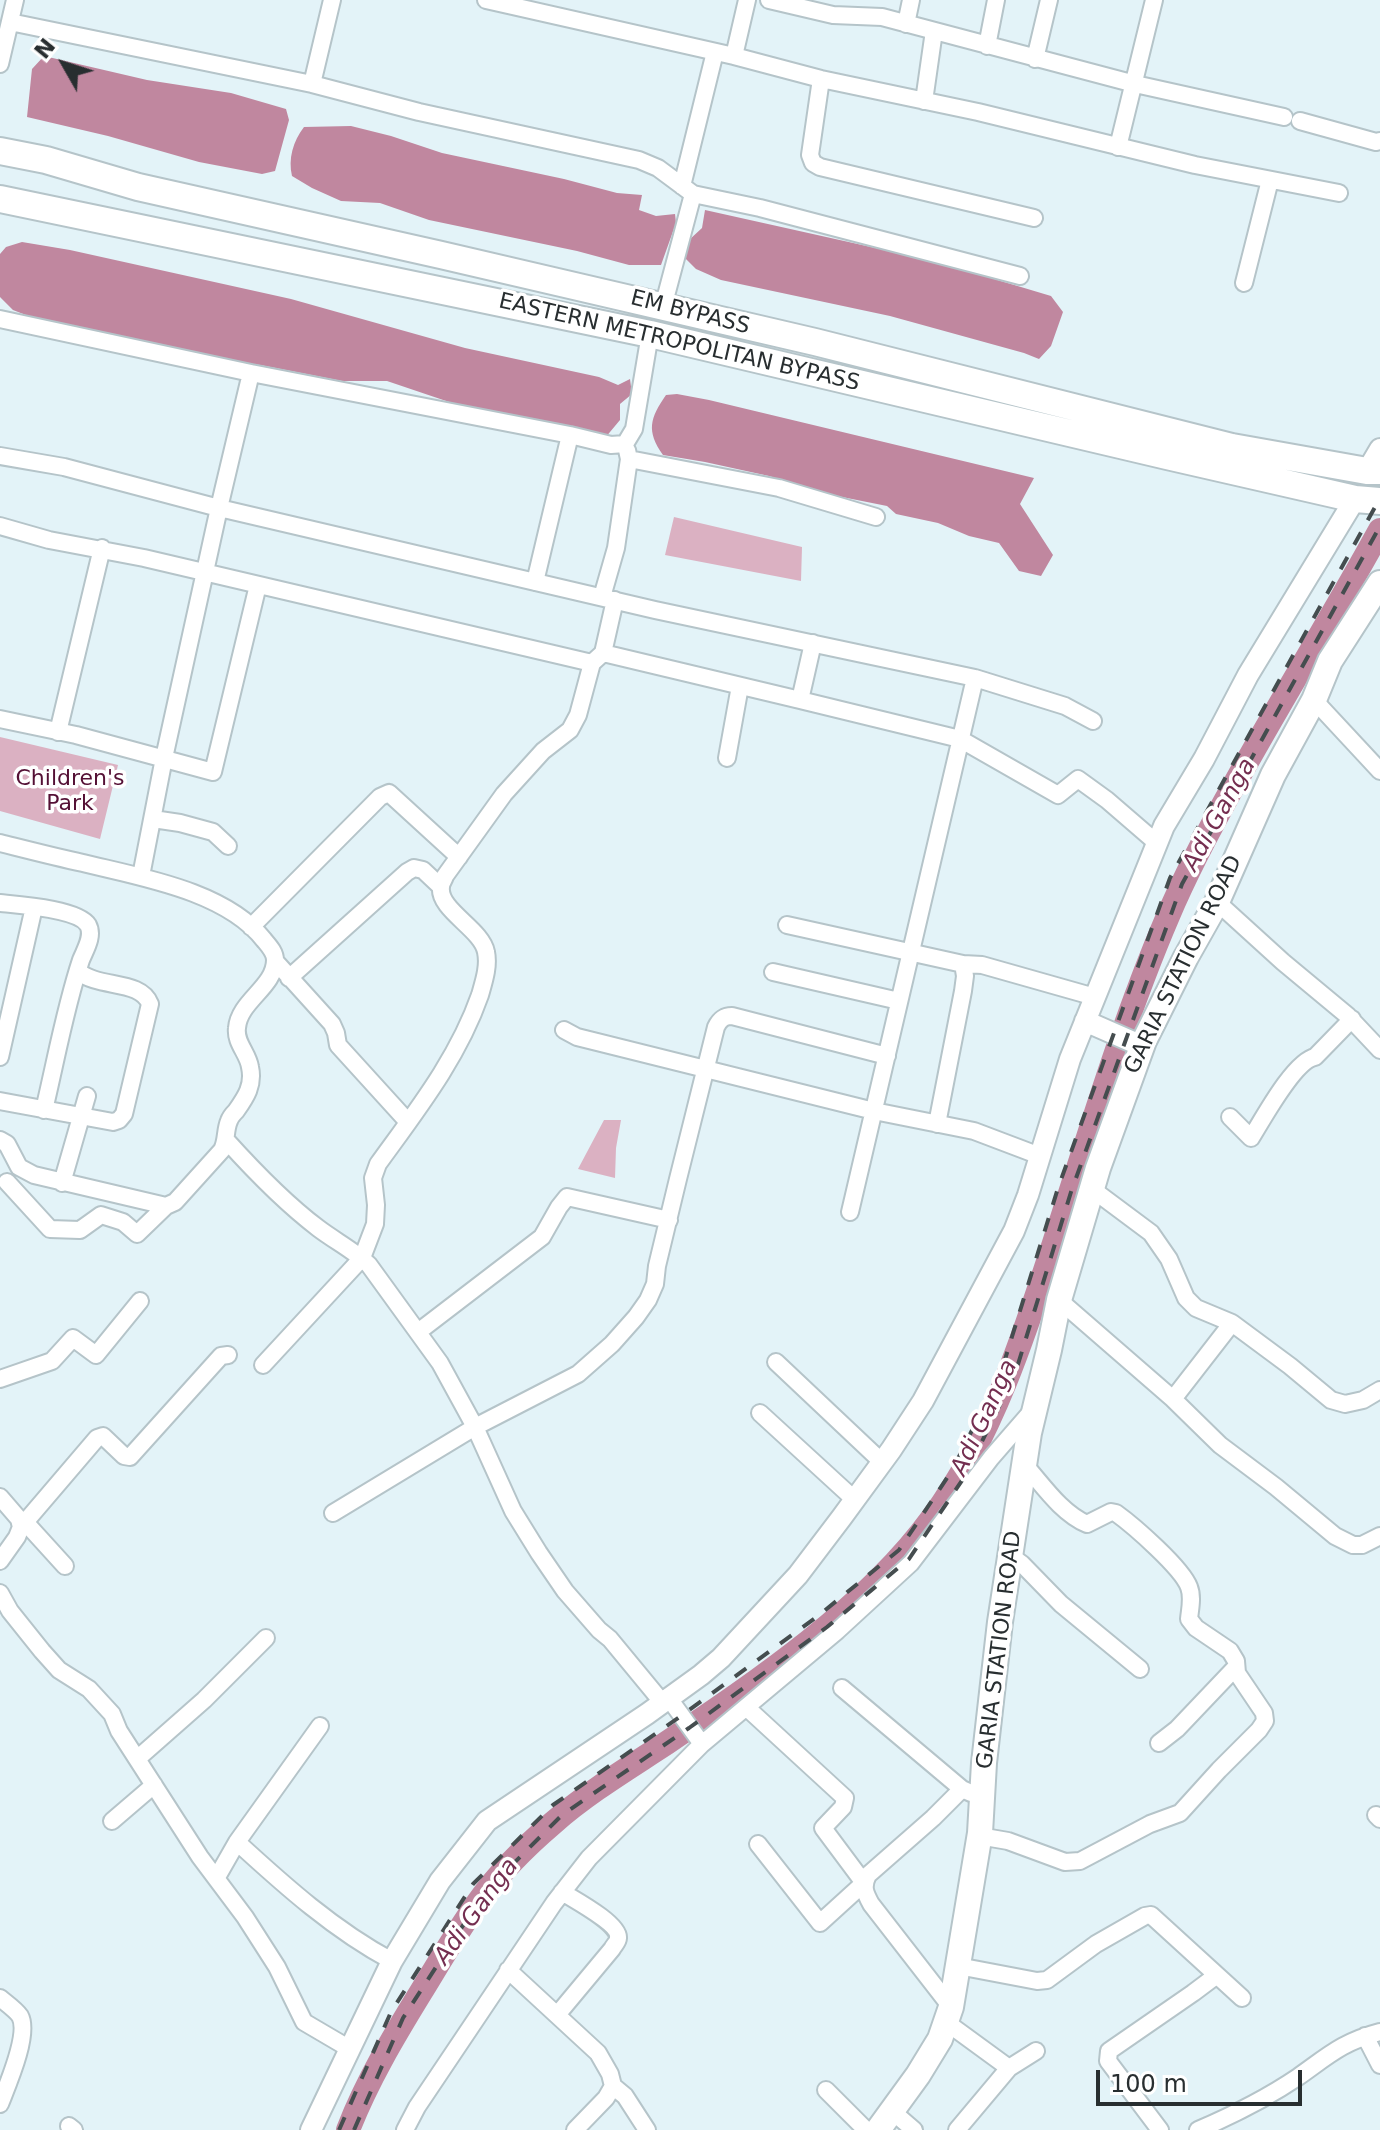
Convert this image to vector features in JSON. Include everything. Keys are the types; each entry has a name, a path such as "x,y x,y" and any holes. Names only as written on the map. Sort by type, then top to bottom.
{"main road":[{"name":"EM BYPASS","path":"0,151 46,160 138,187 456,258 882,359 1232,447 1376,464"},
{"name":"EASTERN METROPOLITAN BYPASS","path":"0,199 650,334 1367,500"},
{"name":"GARIA STATION ROAD","path":"885,2121 940,2039 949,2015 979,1836 972,1792 1024,1464 1059,1300 1092,1189 1142,1046 1217,902 1273,775 1314,700 1330,661 1380,583"}],"street":[{"path":"312,84 332,0"},
{"path":"486,0 543,6 821,79 1195,165 1339,193"},
{"path":"734,56 747,0"},
{"path":"769,0 804,4 833,15 858,8 1035,59 1380,141"},
{"path":"906,24 911,0"},
{"path":"987,46 996,0"},
{"path":"1035,59 1049,0"},
{"path":"1118,147 1154,0"},
{"path":"0,64 10,22 10,2"},
{"path":"10,22 312,84 419,112 639,160 658,168 687,190 1020,276"},
{"path":"924,101 934,31"},
{"path":"663,307 715,52"},
{"path":"821,79 810,155 813,163 1034,218"},
{"path":"1244,283 1270,180"},
{"path":"0,319 251,373 570,435 627,452 779,488 876,517"},
{"path":"263,1365 362,1258 375,1224 373,1178 378,1164 438,1081 468,1027 485,980 486,950 451,909 442,895 441,887 445,876 504,794 543,751 570,730 578,715 597,658 609,599 627,452 634,429 650,334"},
{"path":"141,876 164,758 251,373"},
{"path":"535,582 570,435"},
{"path":"0,456 64,467 219,508 609,599 975,678 1065,706 1093,721"},
{"path":"311,2130 392,1961 440,1881 487,1821 701,1675 721,1658 798,1575 855,1500 923,1401 1019,1219 1070,1059 1164,826 1248,675 1367,500"},
{"path":"0,526 49,540 102,548 258,585 740,686 960,739 1058,795 1075,780 1082,781 1158,844"},
{"path":"58,732 102,548"},
{"path":"0,719 213,772 258,585"},
{"path":"800,700 813,643"},
{"path":"850,1212 975,678"},
{"path":"727,758 740,686"},
{"path":"1314,700 1380,771"},
{"path":"251,927 380,797 389,793 459,857"},
{"path":"153,819 213,832 228,846"},
{"path":"0,843 141,876 212,900 235,913 260,935 274,952 275,961 273,972 240,1014 238,1039 249,1059 251,1086 229,1120 227,1141 210,1166 186,1192 137,1234 123,1222 101,1215 80,1230 50,1229 4,1186 19,1167"},
{"path":"289,978 407,872 414,868 423,870 441,887"},
{"path":"1217,902 1352,1019 1380,1050"},
{"path":"0,903 74,915 87,923 90,935 78,971 44,1110"},
{"path":"0,1057 34,907"},
{"path":"787,925 963,964 982,965 1095,997"},
{"path":"275,961 332,1024 338,1045 408,1122"},
{"path":"937,1124 963,991 963,964"},
{"path":"0,1101 113,1122 124,1114 150,1004 148,997 140,991 90,980 78,971"},
{"path":"773,972 899,1001"},
{"path":"333,1513 475,1427 578,1374 612,1344 648,1300 655,1284 678,1179 720,1020 732,1016 887,1056"},
{"path":"1230,1117 1251,1138 1284,1085 1308,1058 1315,1057 1352,1019"},
{"path":"1085,1021 1142,1046"},
{"path":"564,1030 577,1037 706,1070 874,1111 974,1131 1040,1156"},
{"path":"62,1183 87,1096"},
{"path":"0,1140 7,1144 19,1167 34,1175 166,1206"},
{"path":"227,1141 254,1171 317,1228 362,1258 440,1363 475,1427 513,1511 565,1591 702,1744"},
{"path":"1092,1189 1151,1233 1169,1259 1186,1298 1196,1308 1232,1323 1331,1400 1345,1404 1363,1400 1380,1390"},
{"path":"418,1332 542,1237 567,1197 669,1220"},
{"path":"1059,1300 1173,1399 1220,1445 1335,1536 1353,1545 1362,1545 1380,1536"},
{"path":"0,1379 52,1361 73,1338 96,1355 140,1301"},
{"path":"1173,1399 1232,1323"},
{"path":"0,1561 23,1524 97,1438 103,1436 124,1456 130,1457 221,1356 228,1355"},
{"path":"776,1362 882,1462"},
{"path":"405,2130 508,1970 589,1858 702,1744 837,1631 911,1563 991,1458 1035,1408"},
{"path":"760,1413 855,1500"},
{"path":"1024,1464 1078,1521 1087,1524 1111,1512 1116,1513 1158,1548 1187,1581 1191,1590 1189,1619 1196,1628 1230,1651 1236,1661 1235,1668 1177,1729 1159,1743"},
{"path":"0,1497 65,1566"},
{"path":"1011,1556 1061,1604 1140,1669"},
{"path":"0,1593 5,1616 59,1670 89,1689 112,1714 119,1731 200,1857 217,1877 277,1967 304,2022 350,2049"},
{"path":"137,1759 204,1700 266,1638"},
{"path":"979,1836 1008,1841 1065,1862 1080,1861 1150,1824 1180,1813 1265,1721 1264,1713 1235,1668"},
{"path":"758,1844 820,1923 864,1883 868,1875 933,1818 972,1792 842,1688"},
{"path":"746,1707 845,1798 843,1807 823,1828 864,1883 871,1904 949,2015 1009,2068"},
{"path":"217,1877 237,1842 320,1726"},
{"path":"112,1821 154,1785"},
{"path":"237,1842 303,1901 362,1945 392,1961"},
{"path":"557,2015 612,1949 618,1937 611,1924 562,1892"},
{"path":"958,1966 1037,1981 1047,1980 1096,1944 1151,1915 1242,1998"},
{"path":"508,1970 598,2053 613,2086 625,2096 647,2130"},
{"path":"1160,2130 1108,2061 1107,2055 1217,1975"},
{"path":"0,1998 20,2016 22,2028 20,2046 0,2104"},
{"path":"1198,2130 1236,2114 1337,2048 1373,2034 1380,2065"},
{"path":"957,2130 1009,2068 1036,2051"},
{"path":"575,2130 606,2098 613,2086"},
{"path":"826,2090 866,2130"},
{"path":"885,2121 914,2130"}],"green space":[{"path":"674,517 802,547 801,581 665,555"},
{"name":"Children's Park","path":"0,737 118,765 100,839 0,811"},
{"path":"604,1120 621,1120 615,1178 578,1169"}],"shaded area":[{"path":"44,56 147,80 231,93 286,109 289,120 275,171 262,174 199,162 27,117 32,69"},
{"path":"351,126 442,153 617,193 642,195 639,210 656,216 675,214 676,223 661,265 629,265 429,220 380,203 341,201 292,176 292,150 304,127"},
{"path":"705,210 934,261 1051,296 1063,312 1051,346 1039,359 890,316 721,280 696,269 685,258 689,240 702,228"},
{"path":"22,242 291,299 465,348 599,377 618,385 630,379 632,394 620,404 620,420 605,438 458,405 387,381 342,381 260,365 206,359 115,335 41,321 13,310 0,297 0,254 6,247"},
{"path":"677,394 1034,478 1020,504 1053,555 1041,576 1019,571 999,543 969,536 938,523 896,514 887,506 827,494 769,476 663,455 654,439 652,425 666,395"}],"waterway":[{"name":"Adi Ganga","path":"348,2130 382,2059 442,1957 479,1901 514,1860 580,1802 809,1641 876,1582 906,1550 954,1486 989,1419 1019,1348 1122,1036 1175,899 1225,801 1380,530"}],"railway":[{"path":"339,2130 391,2012 473,1884 553,1805 818,1616 899,1550 953,1469 1002,1369 1058,1188 1170,878 1380,498"},
{"path":"354,2130 403,2018 484,1893 562,1815 689,1728 827,1627 909,1559 965,1476 1015,1374 1071,1192 1182,884 1380,526"}]}
